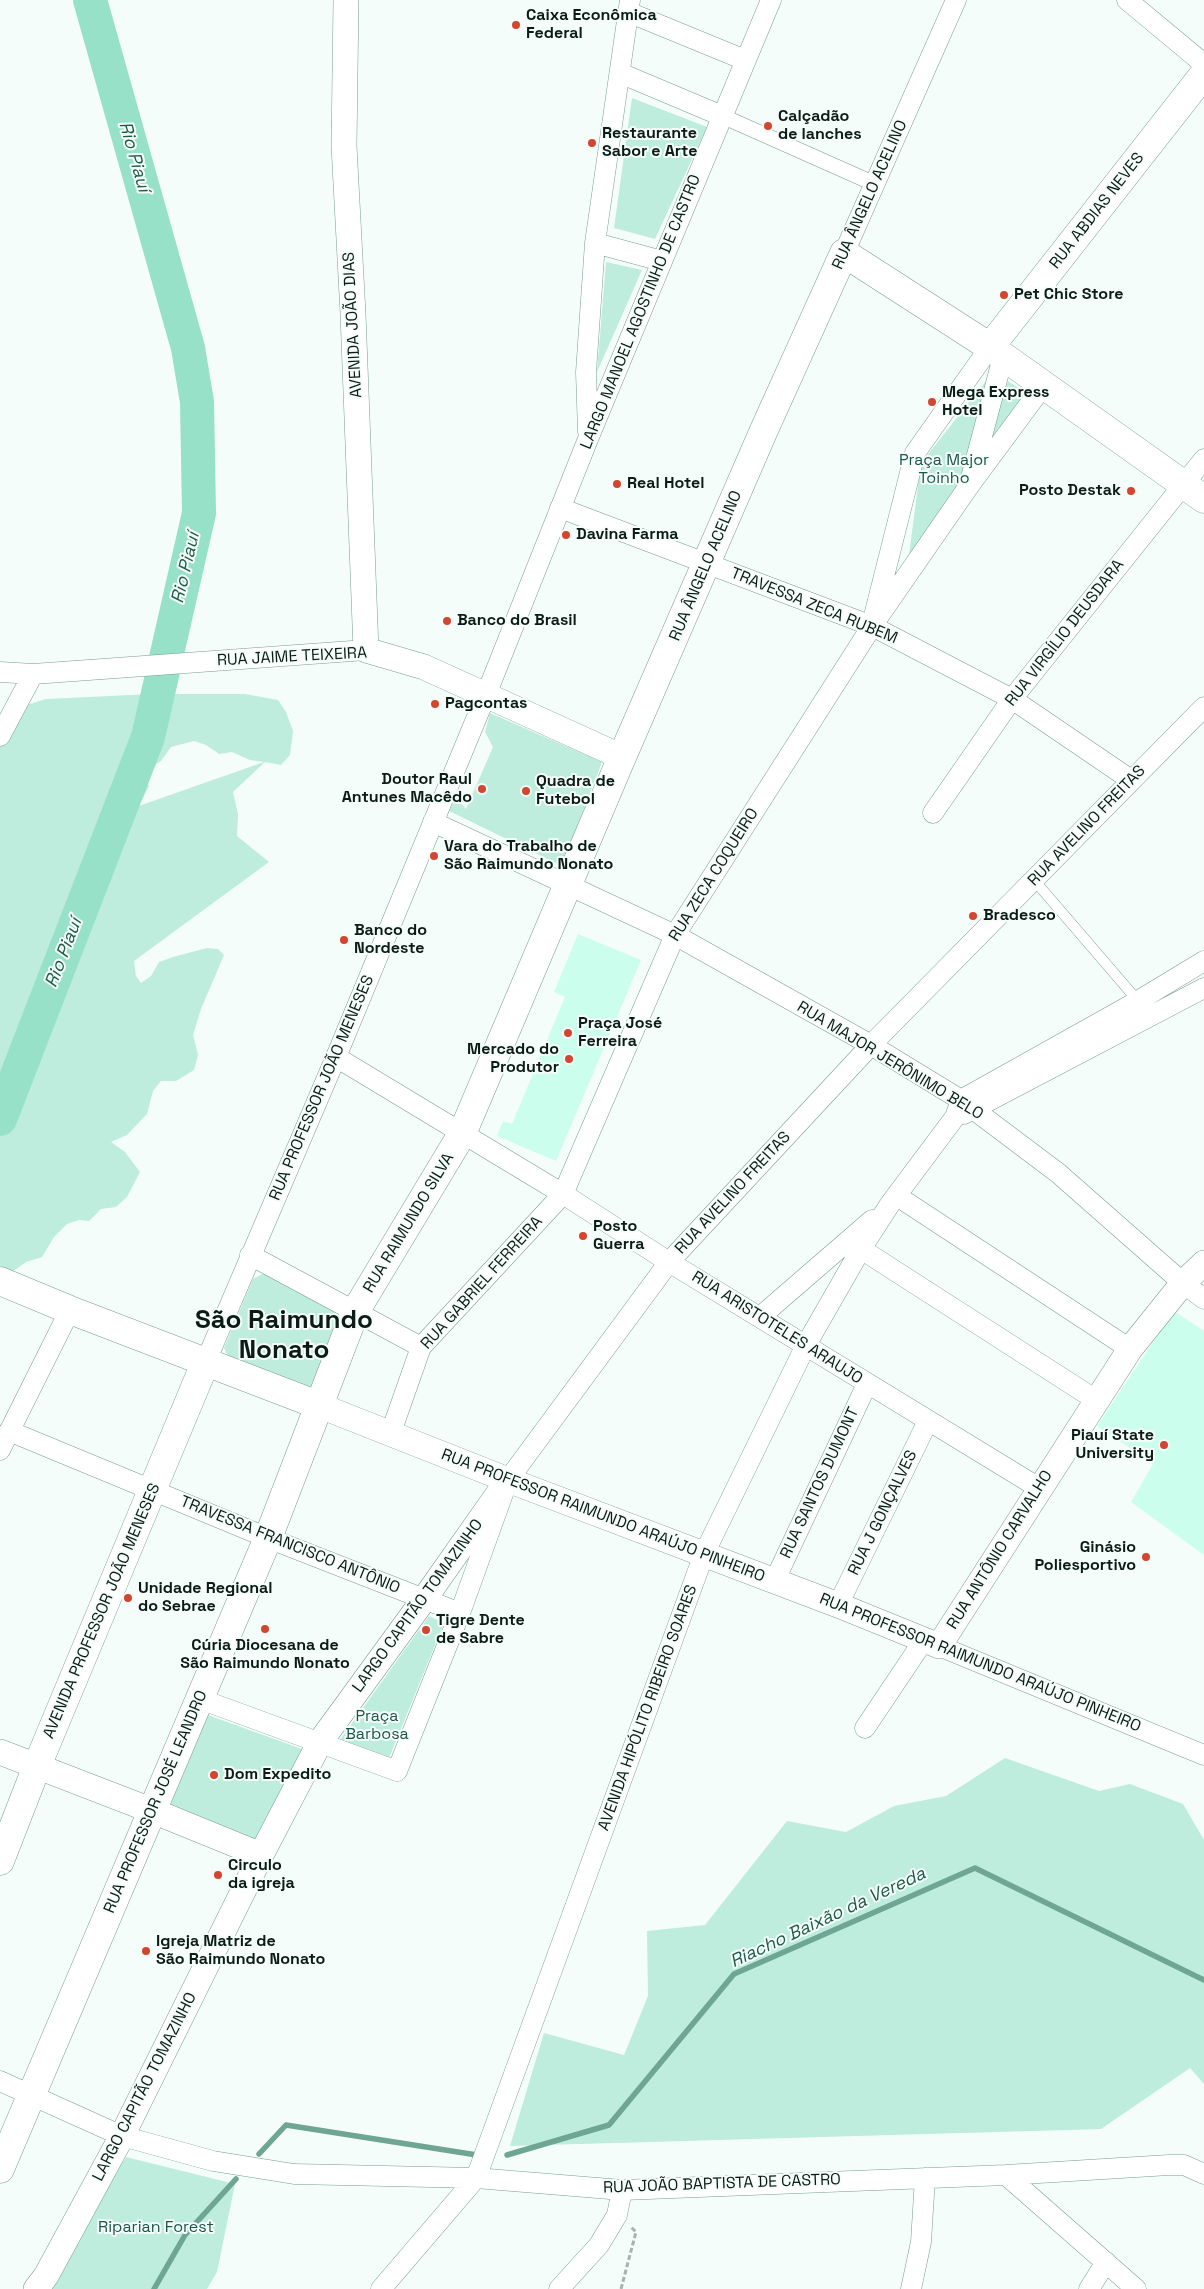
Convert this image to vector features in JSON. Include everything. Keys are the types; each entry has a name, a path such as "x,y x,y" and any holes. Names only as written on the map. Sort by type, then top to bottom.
{"main road":[{"name":"RUA ABDIAS NEVES","path":"996,352 1204,74"},
{"path":"844,253 996,352 1194,491"},
{"name":"RUA ÂNGELO ACELINO","path":"462,1134 622,757 708,564 764,430 844,253"},
{"name":"RUA RAIMUNDO SILVA","path":"318,1405 355,1312 462,1134"},
{"name":"RUA PROFESSOR RAIMUNDO ARAÚJO PINHEIRO","path":"0,1281 70,1310 318,1405"},
{"name":"AVENIDA PROFESSOR JOÃO MENESES","path":"0,1861 37,1766 206,1361"},
{"name":"RUA PROFESSOR JOSÉ LEANDRO","path":"0,2170 268,1538 318,1405"}],"street":[{"name":"AVENIDA JOÃO DIAS","path":"346,0 344,146 353,314 366,650"},
{"name":"LARGO MANOEL AGOSTINHO DE CASTRO","path":"560,508 771,0"},
{"name":"RUA ÂNGELO ACELINO","path":"844,253 956,0"},
{"path":"1127,0 1204,64"},
{"path":"588,439 586,372 595,243 629,6 745,60"},
{"path":"620,73 875,184"},
{"path":"595,243 662,261"},
{"path":"969,486 996,352"},
{"path":"872,626 882,578 914,453 996,352"},
{"path":"872,626 969,486 1044,386"},
{"name":"RUA VIRGÍLIO DEUSDARA","path":"934,813 1012,699 1194,491 1204,459"},
{"name":"TRAVESSA ZECA RUBEM","path":"560,508 872,626 1012,699 1131,780"},
{"name":"RUA PROFESSOR JOÃO MENESES","path":"206,1361 336,1057 486,695 560,508"},
{"name":"RUA ZECA COQUEIRO","path":"563,1194 675,935 872,626"},
{"name":"RUA JAIME TEIXEIRA","path":"0,672 34,674 366,650 417,665 622,757"},
{"path":"0,736 34,674"},
{"name":"RUA AVELINO FREITAS","path":"320,1742 397,1771 460,1613 508,1480 669,1262 871,1045 1204,707"},
{"path":"433,822 568,883 675,935"},
{"name":"RUA MAJOR JERÔNIMO BELO","path":"675,935 871,1045 1058,1174 1183,1283 1204,1299"},
{"name":"AVENIDA HIPÓLITO RIBEIRO SOARES","path":"476,2178 704,1554 806,1345 861,1249 894,1200 963,1109 1204,961"},
{"path":"1173,980 1183,1000"},
{"name":"AVENIDA HIPÓLITO RIBEIRO SOARES","path":"963,1109 1204,988"},
{"name":"RUA ARISTOTELES ARAUJO","path":"336,1057 563,1194 866,1384 1039,1488"},
{"name":"RUA GABRIEL FERREIRA","path":"390,1435 421,1347 563,1194"},
{"path":"894,1200 1130,1349"},
{"name":"AVENIDA HIPÓLITO RIBEIRO SOARES","path":"760,1317 894,1200"},
{"path":"861,1249 1096,1400"},
{"path":"250,1255 421,1347"},
{"name":"RUA ANTÔNIO CARVALHO","path":"865,1728 931,1643 1039,1488 1130,1349 1183,1283 1204,1263"},
{"path":"0,1450 70,1310"},
{"name":"RUA SANTOS DUMONT","path":"774,1582 866,1384"},
{"name":"RUA PROFESSOR RAIMUNDO ARAÚJO PINHEIRO","path":"318,1405 390,1435 774,1582 838,1604 1204,1755"},
{"name":"RUA J GONÇALVES","path":"838,1604 928,1421"},
{"name":"TRAVESSA FRANCISCO ANTÔNIO","path":"10,1431 268,1538 460,1613"},
{"name":"LARGO CAPITÃO TOMAZINHO","path":"36,2289 46,2276 122,2136 261,1855 320,1742 508,1480"},
{"path":"200,1699 320,1742"},
{"path":"0,1752 261,1855"},
{"name":"RUA JOÃO BAPTISTA DE CASTRO","path":"0,2081 122,2136 213,2161 294,2174 476,2178 622,2190 1006,2175 1169,2165 1184,2166 1204,2174"},
{"path":"1006,2175 1136,2289"},
{"path":"381,2289 476,2178"},
{"path":"911,2289 921,2242 925,2178"},
{"path":"559,2289 599,2246 617,2215 622,2190"},
{"path":"1089,2289 1106,2262"}],"lane":[{"path":"1034,880 1138,1002"}],"path":[{"path":"617,2215 636,2232 621,2289"}],"shaded area":[{"name":"Mercado do Produtor","path":"578,934 641,960 556,1161 497,1136 503,1121 512,1124 565,997 554,992"},
{"name":"Piauí State University","path":"1174,1311 1204,1331 1204,1555 1131,1502 1153,1464 1097,1426"}],"green space":[{"path":"632,98 707,127 655,239 614,228"},
{"path":"606,262 642,270 597,372"},
{"name":"Praça Major Toinho","path":"990,376 967,478 909,555 921,463"},
{"name":"Praça Major Toinho","path":"1008,381 1026,393 988,443"},
{"path":"152,694 245,694 278,700 286,712 293,731 290,755 281,765 265,762 233,792 238,814 237,836 269,862 134,961 136,976 141,983 151,976 159,962 173,957 207,948 218,949 224,955 201,1009 193,1035 198,1055 194,1070 176,1081 161,1081 153,1091 147,1114 127,1135 111,1142 125,1152 140,1172 127,1197 116,1207 101,1209 89,1221 79,1220 67,1224 54,1237 42,1257 26,1262 12,1272 0,1266 0,713 46,699","holes":["194,741 206,745 219,754 232,752 250,760 264,762 133,808 143,798 149,786 137,767 150,768 161,761 171,747"]},
{"path":"490,713 602,762 562,866 449,811 456,798 466,809 493,747 485,732"},
{"path":"264,1273 333,1311 341,1320 311,1388 233,1359 224,1348 253,1279"},
{"name":"Praça Barbosa","path":"429,1616 444,1623 389,1758 340,1740"},
{"path":"205,1714 302,1749 255,1841 167,1804"},
{"path":"1005,1758 1099,1791 1130,1784 1183,1804 1204,1840 1204,2084 1190,2068 1101,2129 510,2146 544,2033 624,2055 648,1996 647,1931 705,1925 787,1821 846,1832 894,1806 946,1796"},
{"name":"Riparian Forest","path":"126,2157 235,2184 217,2272 207,2289 45,2289"}],"waterway":[{"name":"Rio Piauí","path":"0,1119 148,737 199,513 197,402 188,348 90,0"},
{"name":"Riacho Baixão da Vereda","path":"507,2155 609,2125 734,1974 975,1868 1204,1980"},
{"name":"Riacho Baixão da Vereda","path":"259,2154 286,2125 477,2155"},
{"name":"Riacho Baixão da Vereda","path":"154,2289 185,2235 236,2179"}],"place":[{"name":"Caixa Econômica Federal","path":"516,25"},
{"name":"Calçadão de lanches","path":"768,126"},
{"name":"Restaurante Sabor e Arte","path":"592,143"},
{"name":"Pet Chic Store","path":"1004,295"},
{"name":"Mega Express Hotel","path":"932,402"},
{"name":"Real Hotel","path":"617,484"},
{"name":"Posto Destak","path":"1131,491"},
{"name":"Davina Farma","path":"566,535"},
{"name":"Banco do Brasil","path":"447,621"},
{"name":"Pagcontas","path":"435,704"},
{"name":"Doutor Raul Antunes Macêdo","path":"482,789"},
{"name":"Quadra de Futebol","path":"526,791"},
{"name":"Vara do Trabalho de São Raimundo Nonato","path":"434,856"},
{"name":"Bradesco","path":"973,916"},
{"name":"Banco do Nordeste","path":"344,940"},
{"name":"Praça José Ferreira","path":"568,1033"},
{"name":"Mercado do Produtor","path":"569,1059"},
{"name":"Posto Guerra","path":"583,1236"},
{"name":"Piauí State University","path":"1164,1445"},
{"name":"Ginásio Poliesportivo","path":"1146,1557"},
{"name":"Unidade Regional do Sebrae","path":"128,1598"},
{"name":"Cúria Diocesana de São Raimundo Nonato","path":"265,1629"},
{"name":"Tigre Dente de Sabre","path":"426,1630"},
{"name":"Dom Expedito","path":"214,1775"},
{"name":"Circulo da igreja","path":"218,1875"},
{"name":"Igreja Matriz de São Raimundo Nonato","path":"146,1951"}],"district":[{"name":"São Raimundo Nonato","path":"284,1336"}]}
